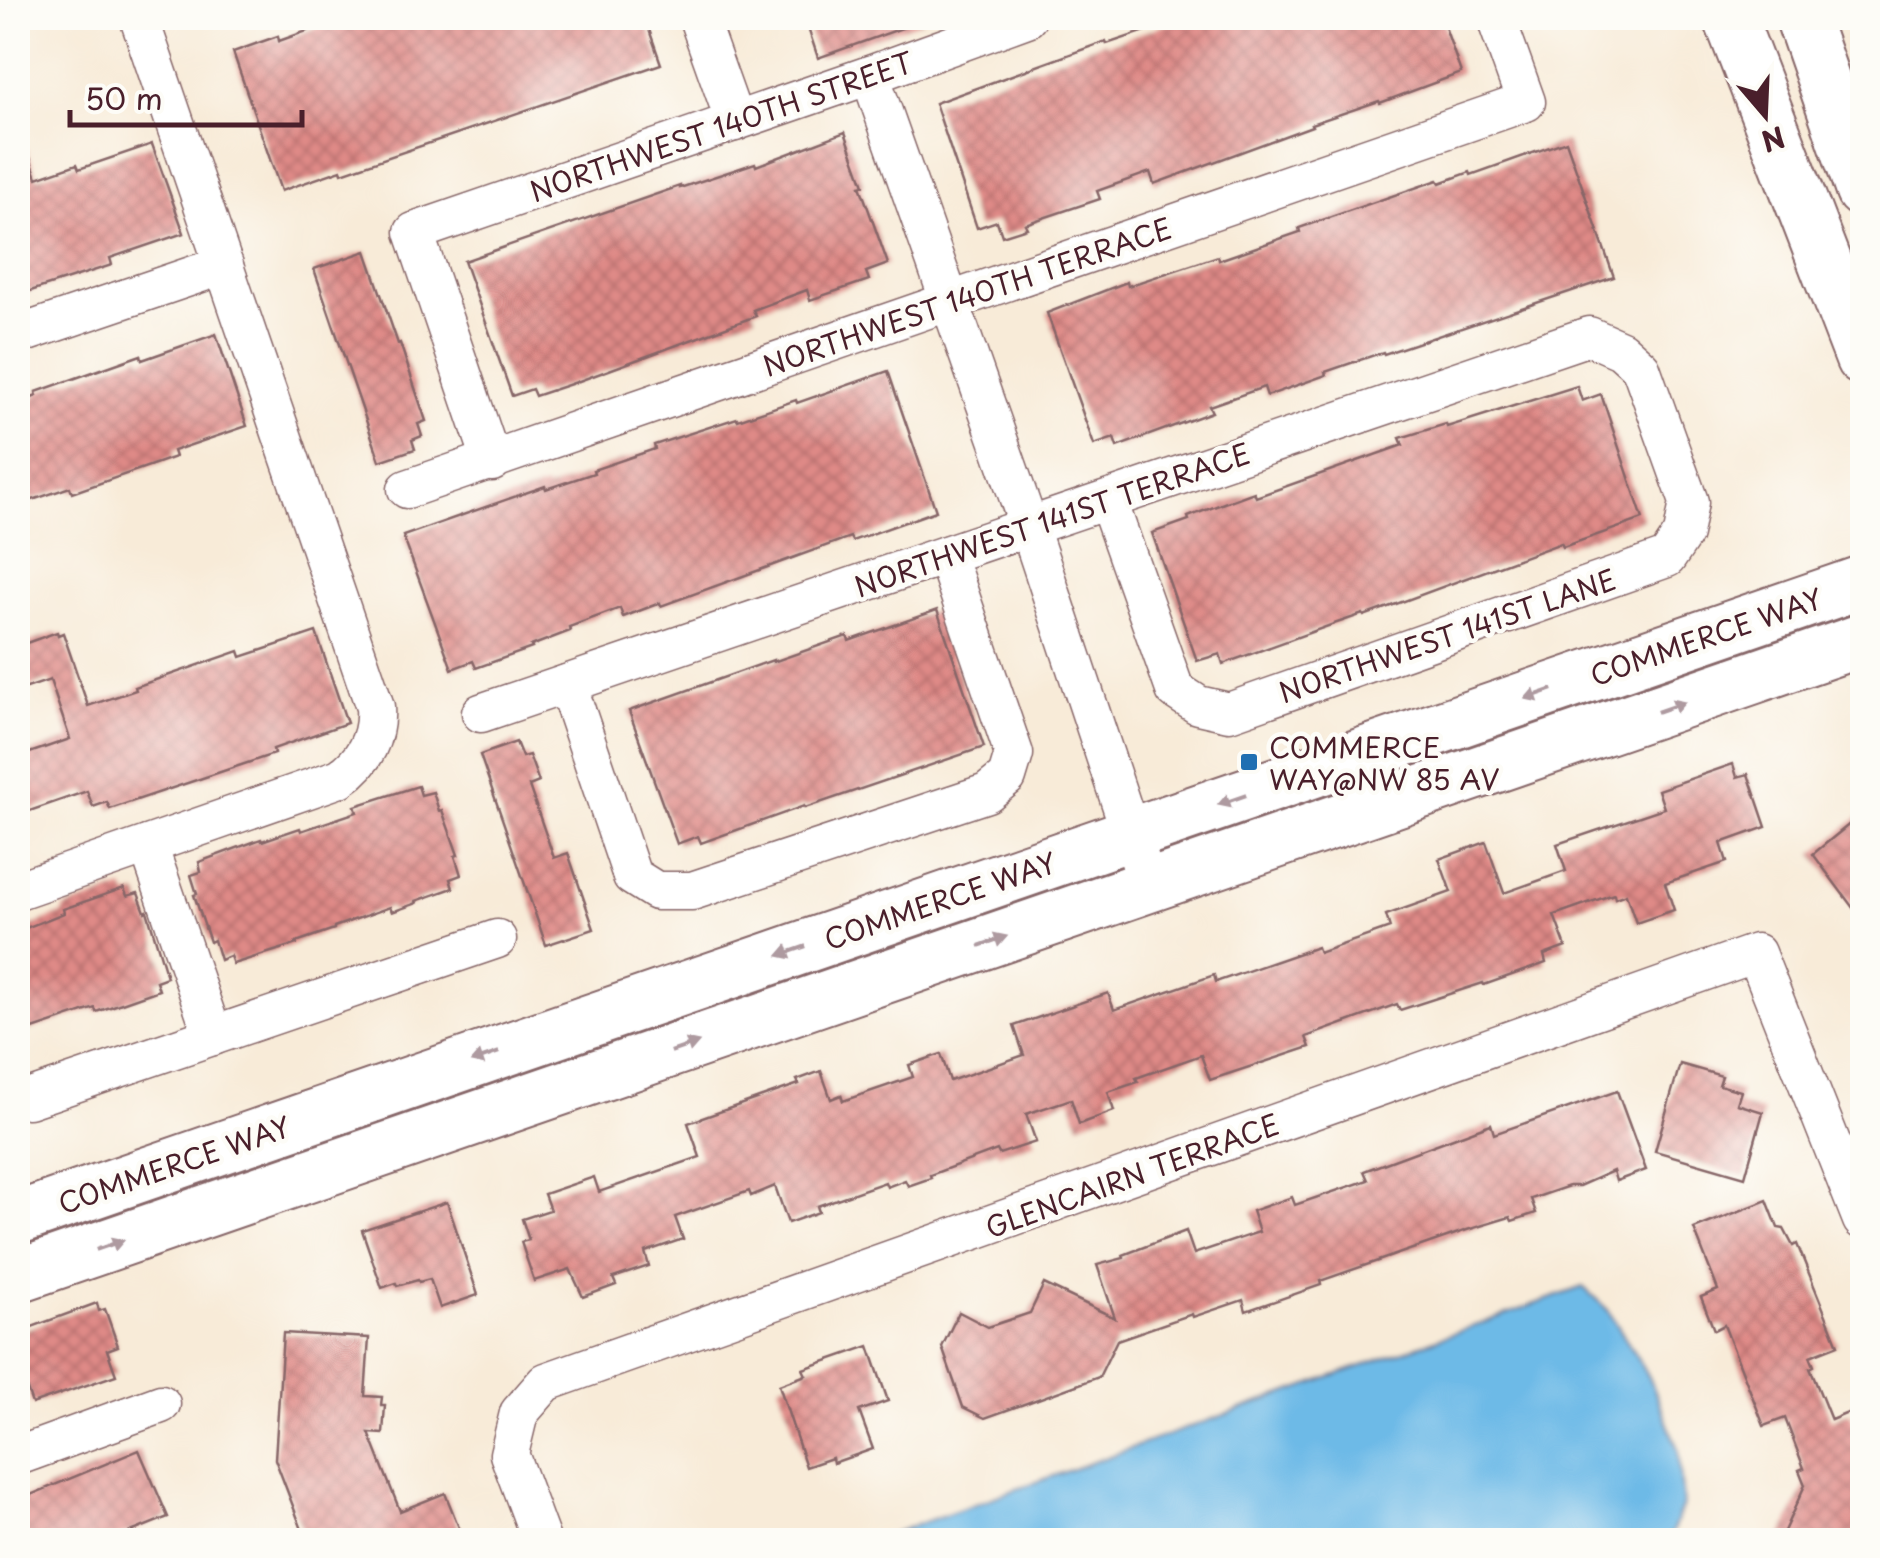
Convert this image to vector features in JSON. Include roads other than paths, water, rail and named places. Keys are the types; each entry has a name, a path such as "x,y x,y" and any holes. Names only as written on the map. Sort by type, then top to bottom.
{"street":[{"path":"18,890 340,778 361,761 375,725 375,707 139,18"},
{"path":"698,18 735,122"},
{"name":"NORTHWEST 140TH STREET","path":"492,462 414,232 870,75 1021,18"},
{"name":"NORTHWEST 140TH TERRACE","path":"407,489 1526,102 1496,18"},
{"path":"1730,18 1862,360"},
{"path":"1802,18 1862,191"},
{"path":"870,75 1029,528 1148,888"},
{"path":"1753,77 1802,146 1825,206 1847,241 1862,254"},
{"path":"18,335 224,264"},
{"name":"NORTHWEST 141ST TERRACE","path":"481,713 1589,336 1621,350 1641,368 1688,502 1683,534"},
{"name":"NORTHWEST 141ST LANE","path":"1108,501 1175,690 1198,705 1229,712 1668,558 1683,534"},
{"path":"566,684 632,876 656,891 692,891 987,793 1007,777 1014,754 946,556"},
{"name":"COMMERCE WAY","path":"18,1218 1862,582"},
{"name":"COMMERCE WAY","path":"18,1276 1862,640"},
{"path":"148,845 213,1036"},
{"path":"28,1099 497,940"},
{"name":"GLENCAIRN TERRACE","path":"541,1540 509,1454 518,1413 546,1382 1756,953 1862,1220"},
{"path":"18,1456 161,1404"}],"water":[{"path":"1583,1287 1608,1310 1649,1377 1678,1449 1683,1505 1669,1540 874,1540"}],"place":[{"name":"COMMERCE WAY@NW 85 AV","path":"1249,762"}]}
